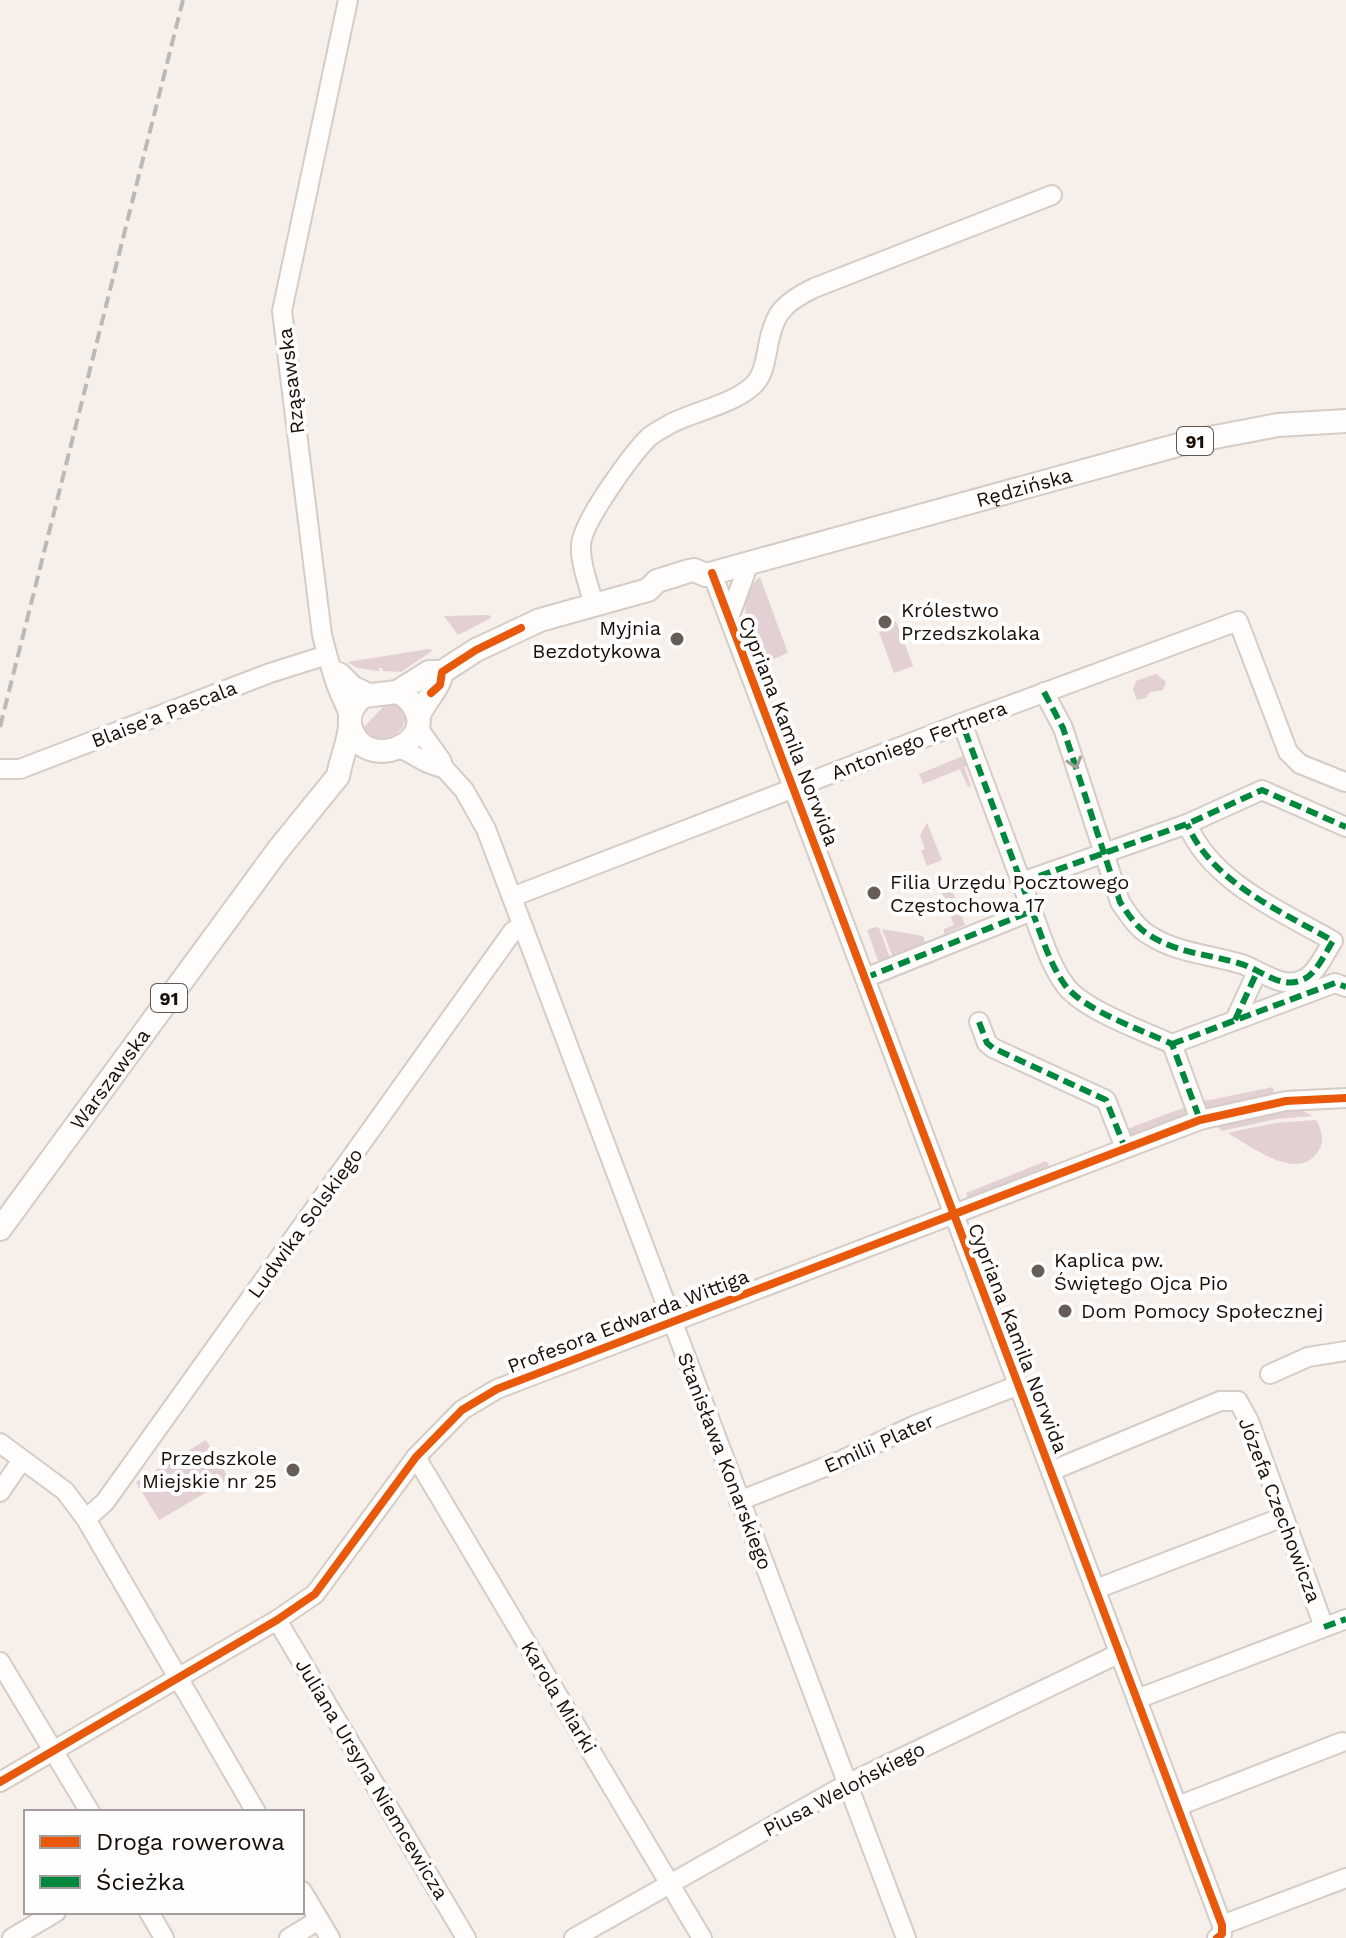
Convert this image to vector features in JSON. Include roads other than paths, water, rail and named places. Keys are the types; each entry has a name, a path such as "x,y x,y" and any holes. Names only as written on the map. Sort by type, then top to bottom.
{"main road":[{"name":"Rędzińska","path":"709,574 1204,439 1278,425 1346,421"},
{"name":"91","path":"350,723 359,700 371,694 397,692 429,672 442,672 508,633 540,620 648,590 660,594 698,585 709,574"},
{"name":"91","path":"389,750 411,740 425,702 440,685 442,672"},
{"path":"397,692 409,700 418,722"},
{"path":"350,723 364,747 389,750"},
{"name":"Warszawska","path":"0,1229 273,857 338,776 348,744 350,723"},
{"name":"Warszawska","path":"338,776 389,750"}],"street":[{"name":"Rząsawska","path":"348,0 282,311 318,608 333,677 345,700 350,723"},
{"path":"594,604 581,555 584,529 651,435 671,423 740,395 757,381 763,370 773,324 783,306 814,288 1052,195"},
{"name":"Cypriana Kamila Norwida","path":"729,618 749,563"},
{"name":"Cypriana Kamila Norwida","path":"709,574 729,618 1178,1806 1221,1933"},
{"name":"Antoniego Fertnera","path":"794,789 1238,621 1288,752 1300,764 1345,782"},
{"path":"330,663 354,686 371,694"},
{"name":"Blaise'a Pascala","path":"0,769 20,769 270,673 330,663"},
{"path":"1044,692 1063,728 1120,902 1131,919 1147,935 1187,953 1241,963 1281,981 1292,983 1309,976 1333,941 1232,882 1202,849 1187,824"},
{"name":"Stanisława Konarskiego","path":"418,722 444,768 464,790 478,814 512,897 906,1938"},
{"path":"962,723 1052,964 1067,987 1083,1002 1172,1044 1200,1120"},
{"name":"Stanisława Konarskiego","path":"389,750 417,755 436,767 444,768"},
{"path":"512,897 794,789"},
{"path":"1022,882 1187,824 1262,790 1346,827"},
{"path":"865,978 1032,911"},
{"name":"Ludwika Solskiego","path":"86,1519 105,1502 513,931 522,926"},
{"path":"1235,1020 1257,972"},
{"path":"1172,1044 1335,983 1346,987"},
{"path":"979,1022 987,1043 993,1048 1106,1100 1125,1148"},
{"name":"Profesora Edwarda Wittiga","path":"0,1782 277,1620 315,1594 416,1457 462,1410 497,1389 1200,1120 1286,1101 1346,1098"},
{"path":"1270,1374 1308,1357 1346,1351"},
{"name":"Emilii Plater","path":"739,1501 840,1461 913,1426 1019,1385"},
{"name":"Józefa Czechowicza","path":"1051,1471 1220,1401 1238,1401 1249,1421 1324,1627"},
{"path":"0,1443 65,1491 86,1519 255,1810"},
{"name":"Karola Miarki","path":"416,1457 702,1938"},
{"path":"0,1492 22,1460"},
{"path":"1096,1589 1283,1517"},
{"path":"1137,1699 1346,1619"},
{"name":"Juliana Ursyna Niemcewicza","path":"277,1620 466,1938"},
{"name":"Piusa Welońskiego","path":"574,1938 847,1784 1120,1653"},
{"path":"0,1662 89,1810"},
{"path":"1178,1806 1342,1742"},
{"path":"1221,1933 1346,1878"},
{"path":"304,1894 330,1938"},
{"path":"12,1938 53,1914"},
{"path":"150,1914 164,1938"},
{"path":"289,1938 319,1920"}],"railway":[{"path":"0,727 183,0"}],"place":[{"name":"Królestwo Przedszkolaka","path":"885,622"},
{"name":"Myjnia Bezdotykowa","path":"677,639"},
{"name":"Filia Urzędu Pocztowego Częstochowa 17","path":"874,893"},
{"name":"Kaplica pw. Świętego Ojca Pio","path":"1038,1271"},
{"name":"Dom Pomocy Społecznej","path":"1065,1311"},
{"name":"Przedszkole Miejskie nr 25","path":"293,1470"}]}
